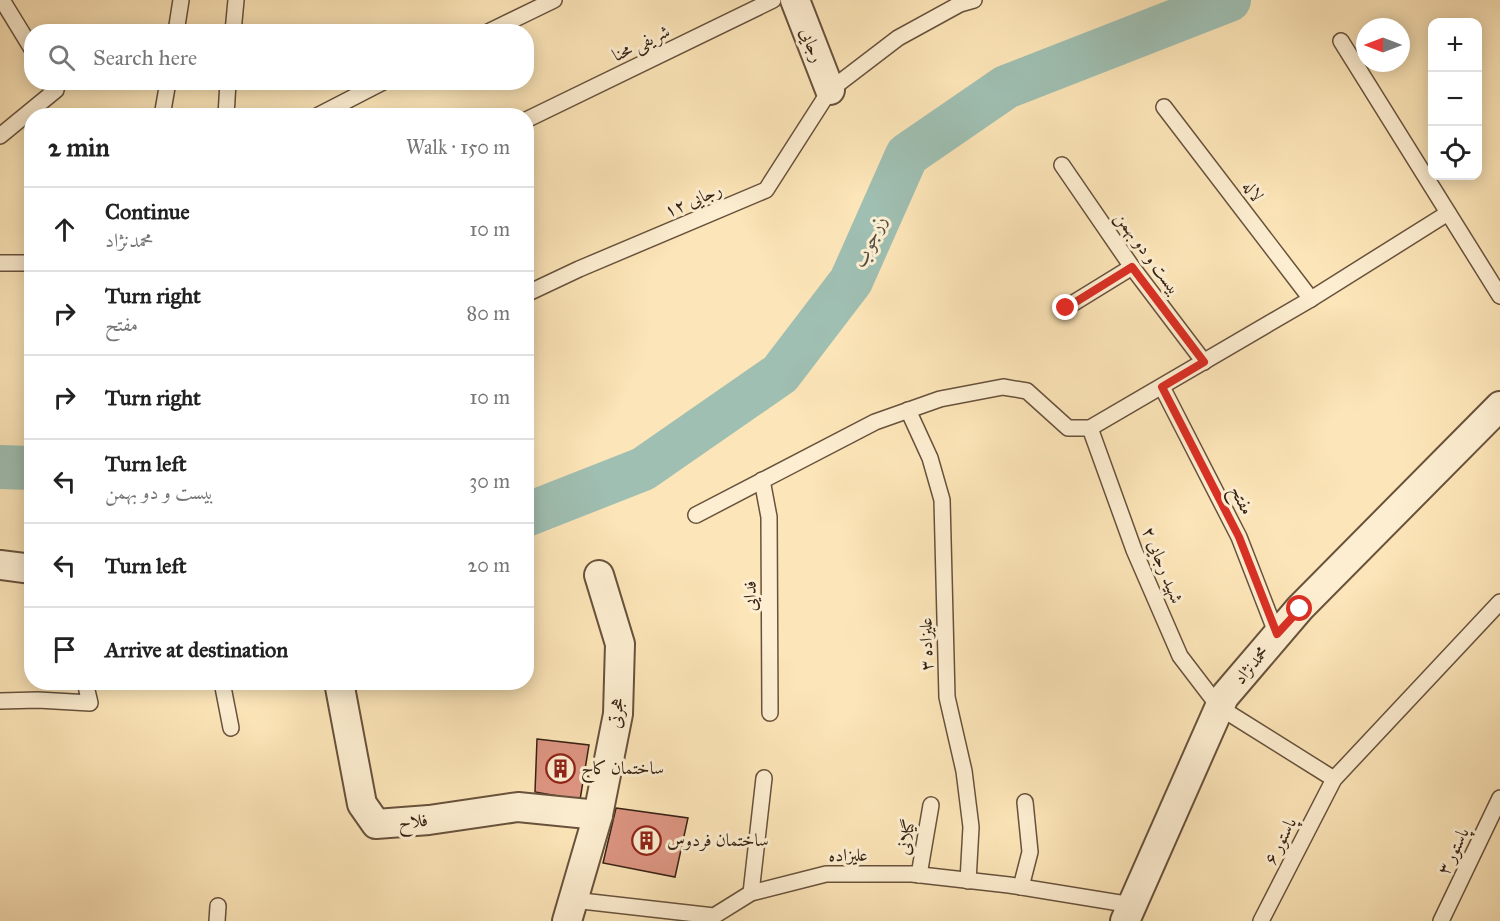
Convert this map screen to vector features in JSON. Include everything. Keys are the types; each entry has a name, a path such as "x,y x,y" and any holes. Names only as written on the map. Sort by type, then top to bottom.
{"street":[{"name":"رجایی","path":"795,0 830,90"},
{"name":"محمدنژاد","path":"1129,913 1224,697 1300,609 1500,406"},
{"path":"0,565 24,568"},
{"name":"هجرتی","path":"570,911 598,815 618,714 620,644 600,575"},
{"name":"فلاح","path":"341,690 362,804 376,824 429,820 518,807 598,815"}],"lane":[{"path":"2,0 24,36"},
{"path":"177,24 181,0"},
{"path":"234,24 236,0"},
{"path":"504,24 554,0"},
{"name":"شریفی محنا","path":"534,116 773,0"},
{"name":"رجایی ۱۲","path":"534,290 766,190 830,90 898,38 960,4 974,0"},
{"path":"1341,41 1500,297"},
{"path":"34,108 56,90"},
{"path":"163,108 167,90"},
{"path":"226,108 228,90"},
{"path":"332,108 367,90"},
{"name":"لاله","path":"1164,107 1311,299"},
{"path":"0,136 24,116"},
{"name":"بیست و دو بهمن","path":"1062,165 1132,267 1204,362"},
{"path":"696,515 875,422 940,399 1003,387 1027,391 1068,428 1090,428 1311,299 1448,213"},
{"path":"0,263 24,264"},
{"path":"1066,308 1132,267"},
{"name":"مفتح","path":"1162,387 1239,537 1277,634"},
{"name":"علیزاده ۳","path":"908,410 930,458 942,500 947,698 964,771 971,827 968,881"},
{"name":"شهید رجایی ۲","path":"1090,428 1134,550 1180,656 1219,707"},
{"name":"فدایی","path":"762,480 769,517 770,712"},
{"name":"پاستور ۶","path":"1261,921 1334,779 1500,602"},
{"path":"0,701 38,700 90,703 87,690"},
{"path":"224,690 231,728"},
{"path":"1219,707 1334,779"},
{"path":"751,893 764,778"},
{"name":"پاستور ۳","path":"1441,921 1500,798"},
{"path":"1021,887 1030,852 1025,802"},
{"name":"گیلانی","path":"919,875 932,805"},
{"name":"علیزاده","path":"570,911 714,916 751,893 826,874 919,875 1021,887 1129,913"}],"building":[{"name":"ساختمان کاج","path":"537,739 589,745 580,800 535,792"},
{"name":"ساختمان فردوس","path":"616,808 688,818 675,877 603,863"}],"waterway":[{"name":"زرجوب","path":"534,512 643,469 780,374 851,281 907,155 1006,87 1229,0"},
{"name":"زرجوب","path":"0,467 24,468"}],"place":[{"name":"ساختمان کاج","path":"560,768"},
{"name":"ساختمان فردوس","path":"646,840"}],"route":[{"path":"1066,308 1132,267 1204,362 1162,387 1239,537 1277,634 1300,609"}]}
